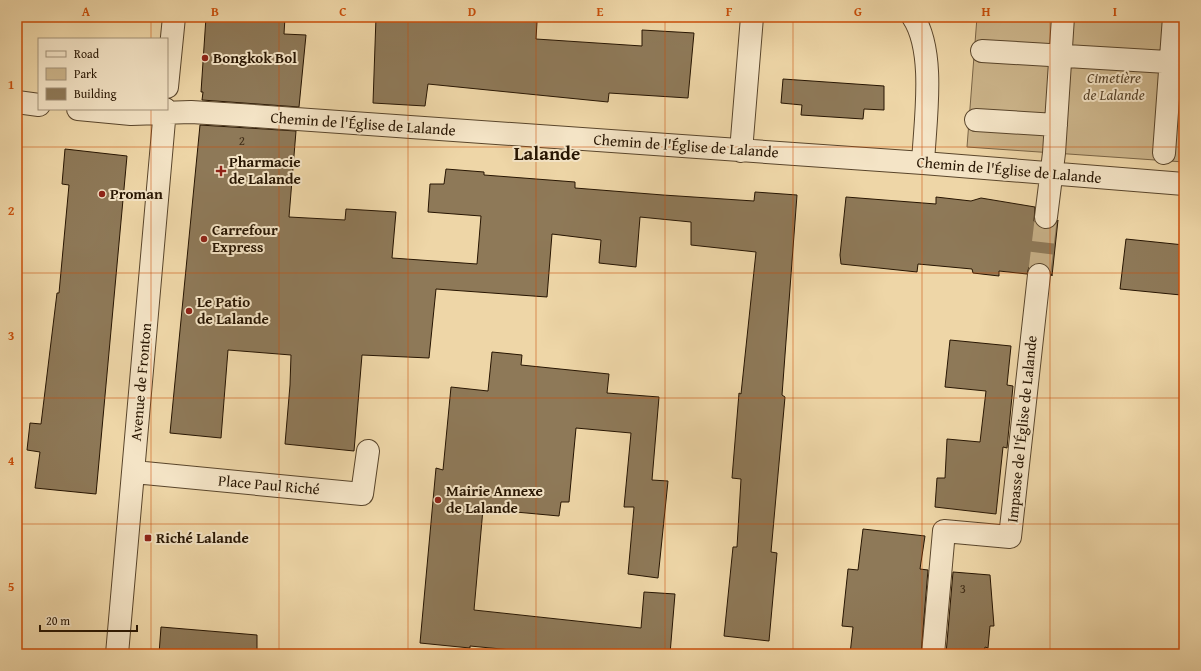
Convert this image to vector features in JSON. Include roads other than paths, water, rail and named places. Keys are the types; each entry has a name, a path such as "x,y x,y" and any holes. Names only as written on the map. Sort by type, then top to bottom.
{"street":[{"path":"168,77 174,17"},
{"path":"741,150 752,17"},
{"path":"913,17 921,29 928,70 923,163"},
{"path":"1046,217 1052,175 1059,55 1063,17"},
{"path":"1164,153 1177,63 1174,17"},
{"path":"982,50 1177,63"},
{"path":"17,102 38,105"},
{"name":"Chemin de l'Église de Lalande","path":"89,110 131,114 164,111 240,115 923,163 1052,175 1184,184"},
{"name":"Avenue de Fronton","path":"117,654 134,472 164,111"},
{"path":"976,120 1056,125"},
{"name":"Impasse de l'Église de Lalande","path":"933,654 944,531 1010,537 1039,275"},
{"name":"Place Paul Riché","path":"134,472 362,494 368,451"}],"tunnel":[{"path":"1039,275 1046,217"}],"place":[{"name":"Bongkok Bol","path":"205,58"},
{"name":"Pharmacie de Lalande","path":"221,171"},
{"name":"Proman","path":"102,194"},
{"name":"Carrefour Express","path":"204,239"},
{"name":"Le Patio de Lalande","path":"189,311"},
{"name":"Mairie Annexe de Lalande","path":"438,500"},
{"name":"Riché Lalande","path":"148,538"}],"district":[{"name":"Lalande","path":"547,153"}],"park label":[{"name":"Cimetière de Lalande","path":"1114,86"}]}
